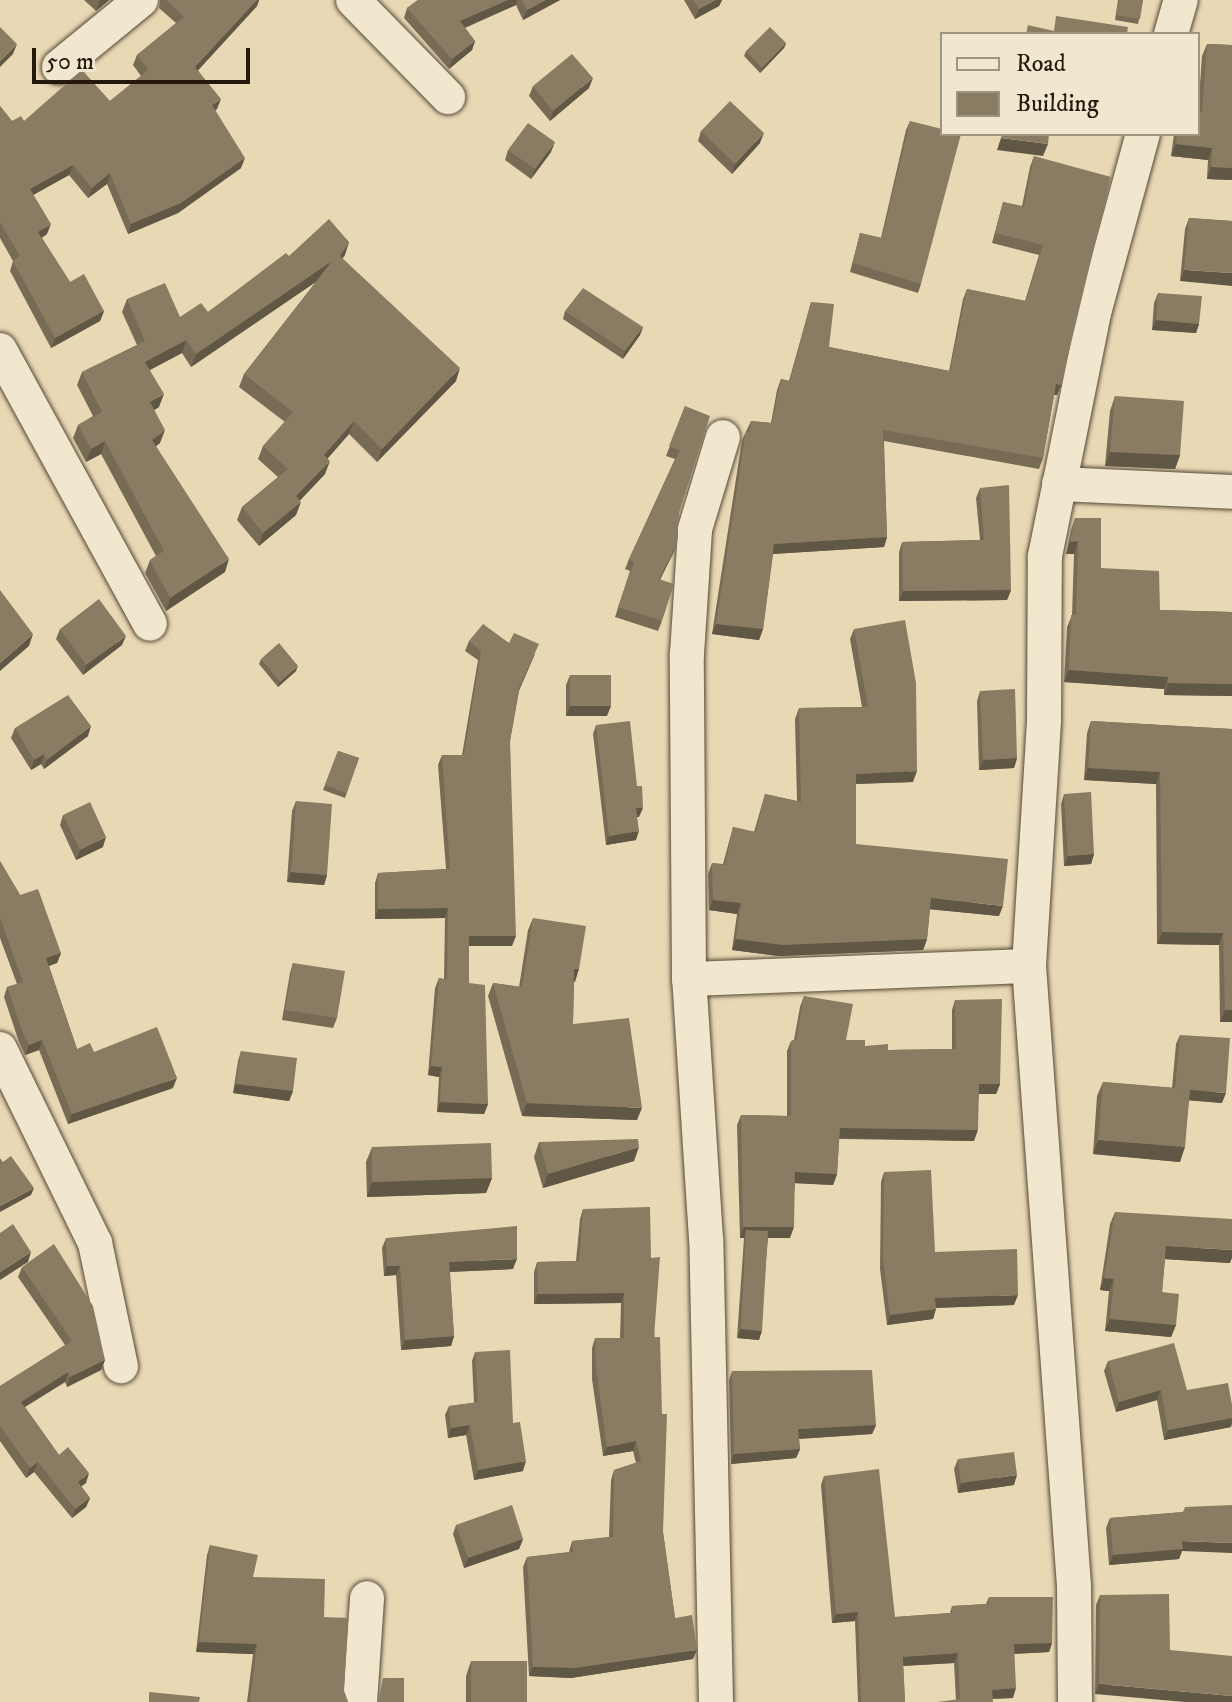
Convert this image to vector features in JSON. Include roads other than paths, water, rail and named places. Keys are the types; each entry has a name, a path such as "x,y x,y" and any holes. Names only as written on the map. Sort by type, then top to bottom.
{"street":[{"path":"59,67 141,0"},
{"path":"353,0 448,97"},
{"path":"1172,32 1181,0"},
{"path":"1075,1702 1074,1586 1029,966 1044,720 1045,556 1095,309 1142,136"},
{"path":"0,350 150,624"},
{"path":"716,1702 706,1239 689,979 687,654 695,529 723,437"},
{"path":"1059,484 1232,492"},
{"path":"689,979 1029,966"},
{"path":"0,1049 9,1087 95,1243 121,1366"},
{"path":"360,1702 367,1598"}]}
